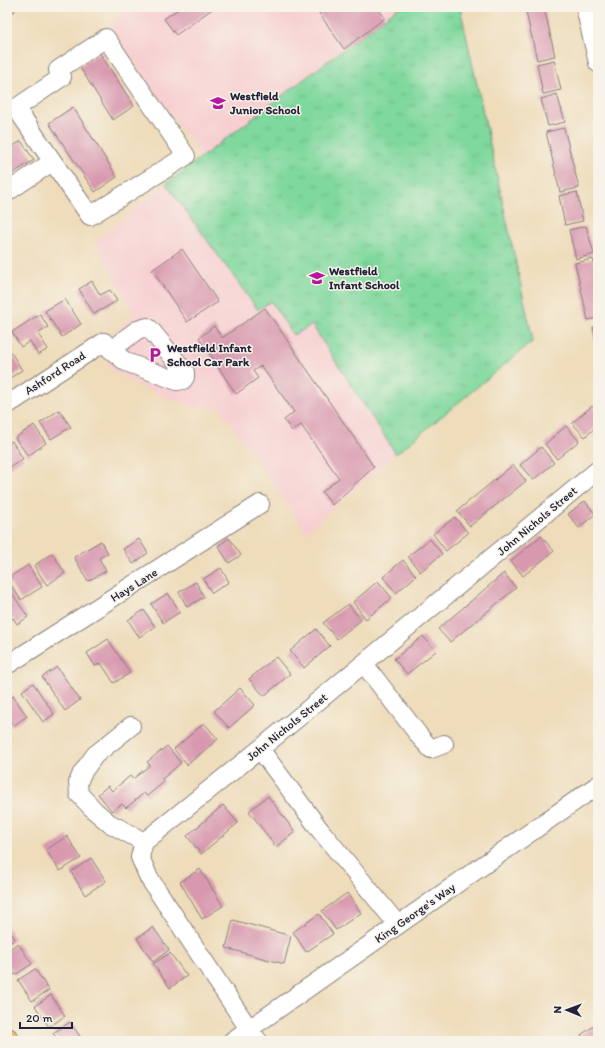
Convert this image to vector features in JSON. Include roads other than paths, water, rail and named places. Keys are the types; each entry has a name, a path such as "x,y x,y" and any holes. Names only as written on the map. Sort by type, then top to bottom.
{"street":[{"path":"585,7 598,63"},
{"path":"106,38 186,156 90,216 52,162 16,108 62,77 58,70 106,38"},
{"path":"7,192 52,162"},
{"name":"Ashford Road","path":"7,405 138,330 147,327 184,372 185,377 183,380 178,381 126,362 112,345"},
{"name":"John Nichols Street","path":"144,842 364,664 598,470"},
{"name":"Hays Lane","path":"7,665 260,504"},
{"path":"364,664 431,749 444,744"},
{"path":"131,726 95,755 82,773 78,783 79,794 109,823 144,842 140,857 149,878 254,1035"},
{"path":"260,749 320,830 398,925"},
{"name":"King George's Way","path":"232,1041 254,1035 398,925 598,785"}],"place":[{"name":"Westfield Junior School","path":"218,103"},
{"name":"Westfield Infant School","path":"317,278"},
{"name":"Westfield Infant School Car Park","path":"155,355"}]}
